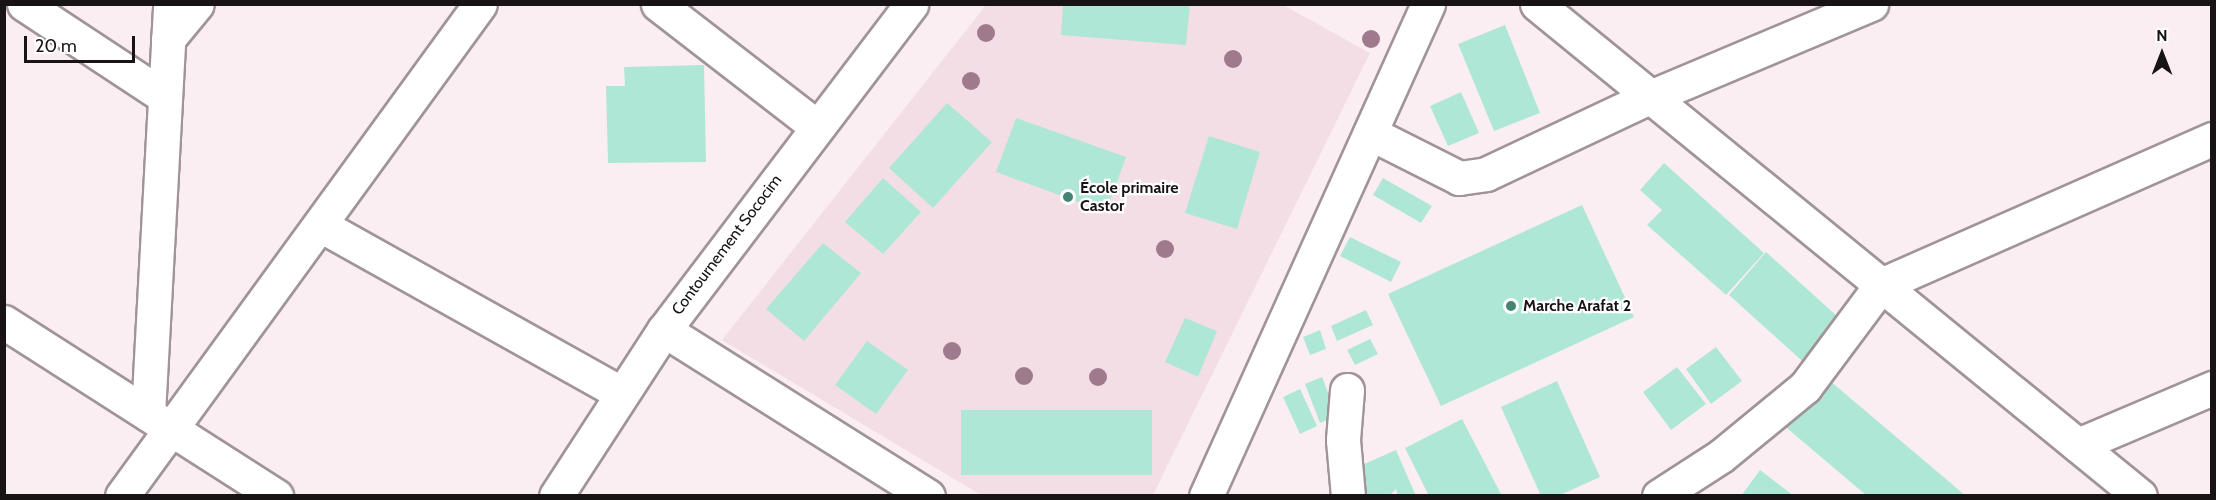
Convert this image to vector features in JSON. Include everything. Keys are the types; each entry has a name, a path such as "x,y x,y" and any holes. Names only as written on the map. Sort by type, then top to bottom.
{"street":[{"path":"24,4 165,97"},
{"path":"160,421 165,97 170,4"},
{"path":"168,39 197,4"},
{"path":"122,495 160,421 320,225 480,4"},
{"path":"658,4 816,126"},
{"name":"Contournement Sococim","path":"556,495 663,330 911,4"},
{"path":"1206,495 1428,4"},
{"path":"1537,4 2140,495"},
{"path":"1370,133 1459,178 1486,174 1650,97 1871,4"},
{"path":"1659,495 1721,456 1805,387 1881,285 2211,139"},
{"path":"320,225 621,393"},
{"path":"4,322 276,495"},
{"path":"663,330 914,492"},
{"path":"2078,445 2211,388"},
{"path":"1347,390 1343,440 1348,495"}],"shaded area":[{"name":"École primaire Castor","path":"986,5 1283,5 1370,53 1153,495 981,495 722,340"}],"building":[{"path":"1063,4 1190,4 1186,45 1061,35"},
{"path":"1505,25 1540,113 1494,131 1458,44"},
{"path":"704,65 706,162 608,163 606,86 625,86 624,67"},
{"path":"1461,92 1479,133 1448,146 1430,106"},
{"path":"947,103 992,142 933,208 889,168"},
{"path":"1016,118 1126,157 1106,212 996,172"},
{"path":"1209,136 1260,152 1237,229 1185,213"},
{"path":"1664,163 1764,253 1726,295 1647,225 1662,210 1640,190"},
{"path":"883,178 921,212 883,254 845,222"},
{"path":"1383,178 1432,206 1421,223 1373,195"},
{"name":"Marche Arafat 2","path":"1582,205 1634,317 1441,406 1388,294"},
{"path":"1350,237 1401,262 1391,282 1340,256"},
{"path":"823,243 861,273 804,341 766,309"},
{"path":"1766,252 1848,326 1810,368 1729,295"},
{"path":"1366,310 1373,325 1337,341 1331,326"},
{"path":"1185,318 1217,331 1198,377 1165,362"},
{"path":"1320,330 1326,349 1310,355 1303,337"},
{"path":"1370,339 1378,354 1355,365 1347,350"},
{"path":"867,341 908,370 876,414 835,385"},
{"path":"1716,347 1742,381 1711,404 1686,369"},
{"path":"1677,367 1706,404 1671,430 1643,392"},
{"path":"1823,375 1966,496 1867,496 1781,423"},
{"path":"1322,377 1337,416 1320,423 1305,384"},
{"path":"1557,381 1600,477 1558,496 1541,496 1501,407"},
{"path":"1300,389 1317,426 1300,434 1283,397"},
{"path":"961,410 1152,410 1152,475 961,475"},
{"path":"1462,419 1502,496 1429,496 1405,448"},
{"path":"1396,450 1416,496 1398,496 1396,489 1389,496 1365,496 1353,469"},
{"path":"1760,470 1794,496 1741,496"}],"place":[{"name":"École primaire Castor","path":"1068,197"},
{"name":"Marche Arafat 2","path":"1511,306"}]}
